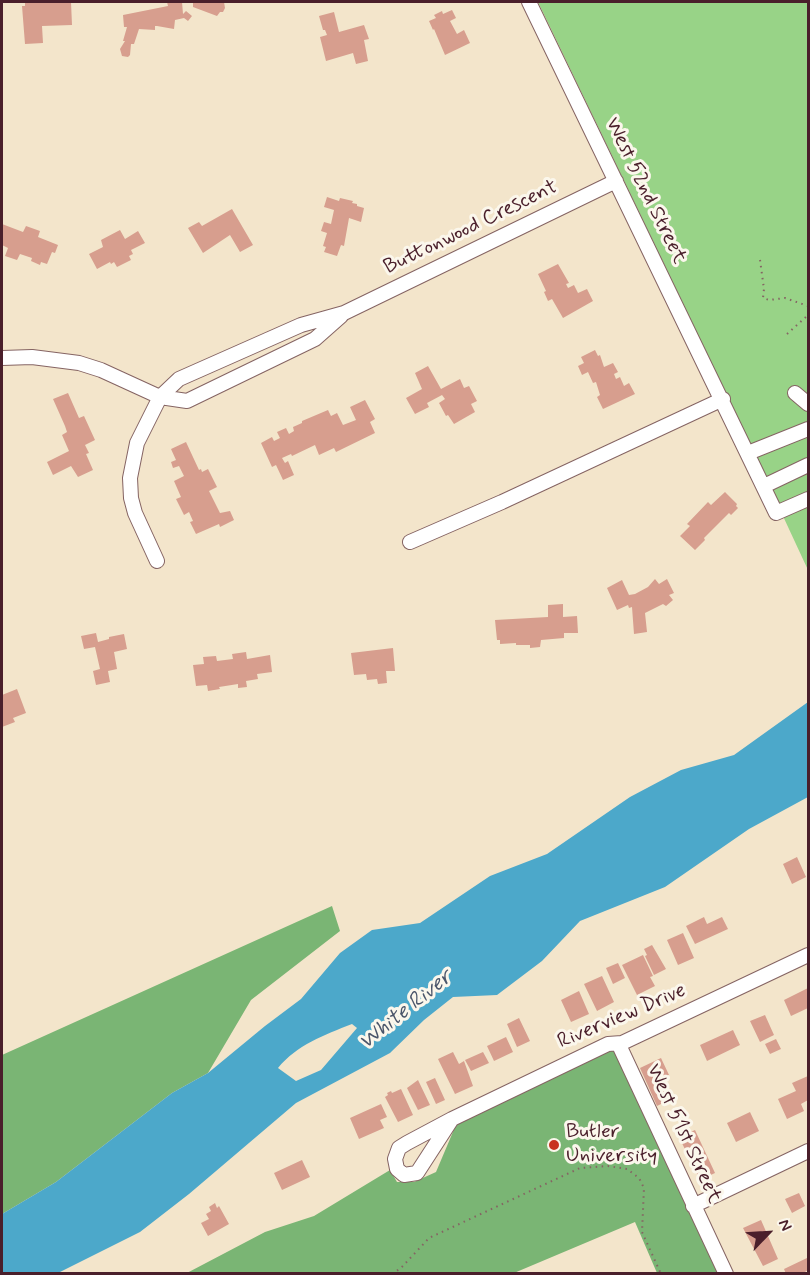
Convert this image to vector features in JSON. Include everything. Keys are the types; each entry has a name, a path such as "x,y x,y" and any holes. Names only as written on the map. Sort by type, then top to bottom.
{"street":[{"name":"West 52nd Street","path":"529,2 723,399 776,513 808,499"},
{"name":"Buttonwood Crescent","path":"344,313 616,181"},
{"path":"158,561 135,513 131,498 130,478 137,443 160,397 179,379 301,325 344,313"},
{"path":"2,358 32,357 79,363 160,397 187,401 315,339 344,313"},
{"path":"795,393 808,404"},
{"path":"410,542 502,502 723,399"},
{"path":"748,453 808,429"},
{"path":"764,486 808,465"},
{"name":"Riverview Drive","path":"452,1119 421,1170 412,1175 399,1172 394,1159 399,1148 452,1119 608,1044 619,1045 808,955"},
{"name":"West 51st Street","path":"619,1045 726,1274"},
{"path":"693,1206 808,1151"}],"path":[{"path":"760,260 763,298 770,300 785,298 808,306"},
{"path":"787,334 808,315"},
{"path":"392,1274 429,1239 580,1168 608,1166 627,1169 639,1178 644,1188 642,1232 661,1274"}],"green space":[{"path":"538,2 808,2 808,570 724,389"},
{"path":"332,906 340,931 251,1000 208,1073 172,1093 56,1182 2,1214 2,1055"},
{"name":"Butler University","path":"616,1046 719,1273 657,1273 635,1222 514,1273 185,1274 265,1232 314,1216 390,1170 397,1182 414,1182 436,1172 458,1120"}],"water":[{"name":"White River","path":"808,702 808,797 749,829 665,887 580,921 542,961 497,995 453,997 424,1020 390,1053 296,1103 189,1194 140,1232 58,1273 2,1273 2,1214 56,1182 172,1093 208,1073 301,999 340,953 372,930 420,923 490,876 547,854 630,797 681,770 734,755","holes":["352,1024 357,1028 321,1070 296,1081 278,1068 294,1053 331,1032"]}],"building":[{"path":"25,2 71,2 72,25 42,26 43,43 25,44 22,6 25,6"},
{"path":"167,2 182,2 183,14 186,11 192,16 188,21 184,18 175,20 174,29 155,26 155,30 139,29 134,44 131,44 130,55 122,56 120,49 125,41 123,41 127,27 124,27 123,15 168,6"},
{"path":"193,2 224,2 225,8 217,16 193,7"},
{"path":"452,10 456,18 450,21 457,34 464,30 470,43 445,55 429,21 436,18 434,15 442,11 443,14"},
{"path":"334,12 339,32 364,25 369,39 364,40 368,61 356,64 353,53 326,61 320,37 327,35 319,16"},
{"path":"327,197 339,201 340,198 353,201 352,203 364,208 361,222 349,218 344,246 341,245 337,256 324,252 326,247 323,246 327,233 321,231 324,222 331,224 334,210 324,207"},
{"path":"232,209 253,245 240,252 230,235 203,253 188,228 199,222 202,226"},
{"path":"2,224 23,232 26,226 40,231 38,237 58,245 55,253 52,252 47,264 41,262 40,265 31,261 32,258 20,254 17,260 5,256 8,248 2,245"},
{"path":"120,230 125,239 138,231 145,243 131,250 133,254 129,256 131,260 117,267 114,262 111,264 110,262 97,269 89,254 103,247 101,240"},
{"path":"558,264 569,283 566,284 568,288 574,285 578,293 587,289 593,301 563,318 552,299 548,301 538,274"},
{"path":"595,350 598,356 600,355 604,367 613,363 618,372 614,374 616,379 620,377 624,386 629,383 635,394 603,409 597,397 600,395 596,382 593,383 588,372 582,375 578,366 584,363 581,357"},
{"path":"428,366 441,389 460,379 464,388 469,386 477,401 471,404 475,412 454,424 448,415 446,416 439,403 445,399 442,395 427,403 429,407 415,414 406,398 422,389 415,373"},
{"path":"68,393 79,418 84,416 95,440 85,445 93,470 78,477 71,466 53,475 47,462 69,451 62,435 67,432 53,399"},
{"path":"365,400 375,419 370,422 375,433 336,452 334,448 319,455 315,445 292,456 291,454 282,458 285,463 288,461 294,475 283,480 276,465 272,467 261,443 272,437 274,441 280,438 277,432 286,428 289,434 294,431 293,427 302,421 328,410 331,416 337,413 343,425 356,420 350,407"},
{"path":"186,442 199,470 201,469 202,472 208,469 217,487 209,491 220,513 230,511 234,520 196,534 190,522 193,521 189,512 184,515 176,499 181,497 174,481 184,476 179,466 173,468 171,462 176,460 171,449"},
{"path":"725,492 738,508 731,515 729,513 695,550 680,536 690,526 687,524 708,502 711,505"},
{"path":"655,579 659,584 667,579 674,593 669,595 673,600 666,606 663,604 645,613 647,632 634,634 632,607 629,608 628,605 617,610 607,588 622,580 629,595 635,594 648,587"},
{"path":"563,604 563,617 577,616 578,633 564,633 564,638 541,640 540,647 530,648 530,645 516,645 516,643 500,644 500,640 497,640 495,620 548,617 548,605"},
{"path":"96,633 98,642 124,634 127,649 114,652 117,669 108,671 110,682 96,685 93,671 100,669 95,647 84,649 81,636"},
{"path":"393,648 395,671 386,671 387,683 378,684 377,679 367,680 366,674 354,675 351,653"},
{"path":"246,652 247,659 270,655 272,672 257,674 258,679 246,681 247,687 238,688 238,684 208,691 207,685 196,686 193,665 204,664 203,657 216,656 217,661 233,659 232,654"},
{"path":"17,689 26,713 13,718 15,722 2,727 2,695"},
{"path":"797,857 806,877 792,884 783,864"},
{"path":"704,917 707,924 722,917 728,929 695,944 686,926"},
{"path":"683,933 694,958 678,965 667,940"},
{"path":"652,945 666,969 654,975 644,949"},
{"path":"643,955 655,986 637,995 622,965"},
{"path":"618,963 625,978 613,984 606,968"},
{"path":"602,976 614,1002 597,1011 584,984"},
{"path":"808,988 808,1008 791,1016 784,1000"},
{"path":"579,991 589,1014 571,1022 561,1000"},
{"path":"765,1015 774,1035 760,1042 750,1021"},
{"path":"519,1018 530,1041 517,1047 507,1024"},
{"path":"733,1030 740,1045 707,1061 700,1045"},
{"path":"506,1037 513,1052 494,1061 487,1046"},
{"path":"776,1039 781,1049 770,1054 765,1044"},
{"path":"453,1052 459,1064 464,1061 473,1086 455,1094 438,1059"},
{"path":"483,1052 489,1063 471,1071 465,1060"},
{"path":"661,1058 669,1075 661,1078 671,1099 657,1106 640,1068"},
{"path":"808,1076 808,1100 801,1104 804,1111 787,1119 778,1099 796,1091 792,1083"},
{"path":"435,1078 445,1100 436,1104 426,1082"},
{"path":"418,1080 430,1105 418,1110 407,1088"},
{"path":"401,1089 413,1115 398,1122 385,1097 391,1091 392,1093"},
{"path":"381,1104 387,1117 380,1120 384,1128 359,1139 350,1118"},
{"path":"750,1112 759,1131 736,1142 727,1123"},
{"path":"695,1130 715,1173 700,1180 679,1137"},
{"path":"302,1160 310,1177 282,1190 274,1173"},
{"path":"799,1193 805,1206 792,1213 785,1199"},
{"path":"215,1203 229,1224 208,1236 201,1223 209,1219 206,1214 211,1211 209,1207"},
{"path":"761,1220 778,1259 763,1266 743,1228"},
{"path":"807,1258 808,1270 802,1274 786,1274 784,1269"}],"place":[{"name":"Butler University","path":"554,1145"}]}
